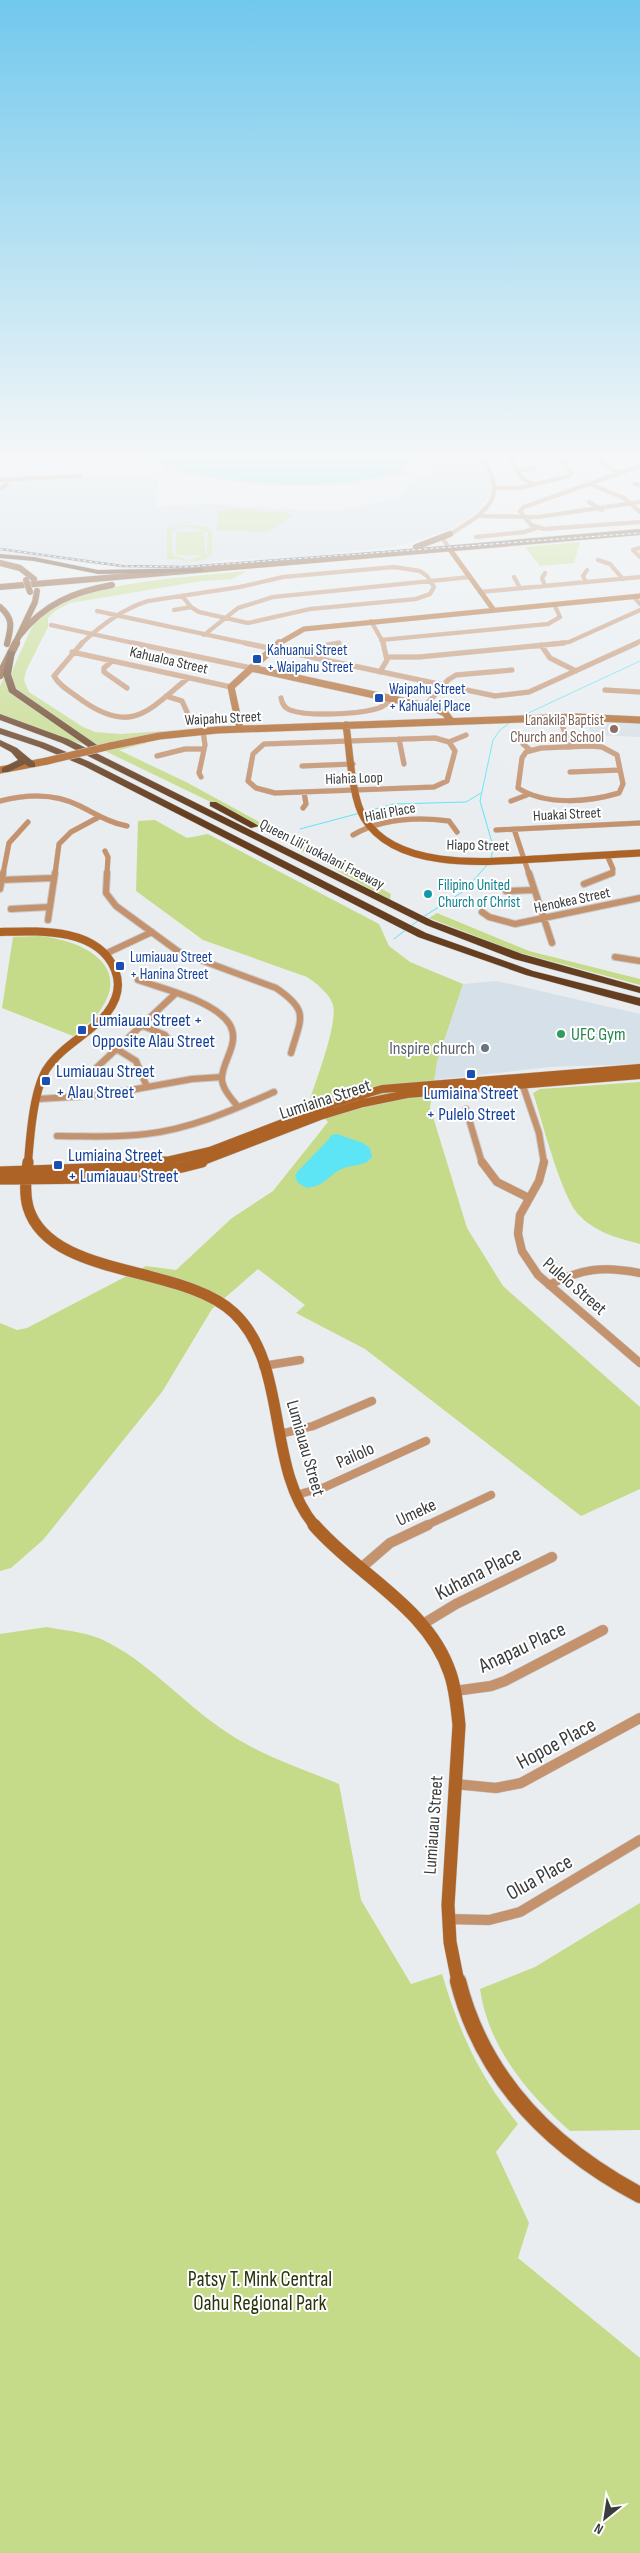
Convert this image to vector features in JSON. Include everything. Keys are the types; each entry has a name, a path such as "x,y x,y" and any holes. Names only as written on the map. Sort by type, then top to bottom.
{"highway":[{"path":"9,648 8,682 12,690 21,699 103,752 237,816 377,899"},
{"name":"Queen Liliʻuokalani Freeway","path":"0,717 34,728 90,754 430,924 528,961 640,990"},
{"path":"0,721 37,732 90,754"},
{"name":"Queen Liliʻuokalani Freeway","path":"0,731 42,745 87,764 387,919 422,935 475,956 559,984 640,1002"},
{"path":"0,738 33,746 73,762 356,903"},
{"path":"0,743 22,756 32,765"},
{"path":"2,770 19,765 23,761 22,756"}],"main road":[{"path":"19,636 34,592 25,579"},
{"path":"0,587 28,581 57,579"},
{"path":"0,587 114,579"},
{"path":"0,658 33,617 43,608 79,592 121,583 155,579"},
{"path":"0,675 9,648 34,592"},
{"path":"0,607 8,614 12,622 9,648"}],"street":[{"path":"188,678 141,716 124,719 108,716 56,680 54,676 59,666 72,652 116,617 141,603 240,587 274,579"},
{"path":"204,635 244,605 273,597 441,579"},
{"path":"471,579 493,609"},
{"path":"515,579 520,588"},
{"path":"542,579 545,586"},
{"path":"480,592 621,579"},
{"path":"182,596 191,607 199,612 254,622 310,609 416,599 432,592 434,587 430,580"},
{"path":"240,729 231,687 285,638 304,629 637,596 640,604"},
{"path":"381,640 548,624 560,617 554,604"},
{"path":"174,610 191,607"},
{"path":"389,657 420,657 580,639 640,610"},
{"path":"97,611 116,617 488,696 508,696 529,692 640,641"},
{"path":"371,621 389,657 386,666 380,672"},
{"path":"51,625 425,706 445,713 451,722"},
{"path":"309,657 322,646 339,643"},
{"path":"540,645 550,658 576,671"},
{"name":"Kahualoa Street","path":"72,652 231,687"},
{"path":"112,661 104,668 104,672 126,688"},
{"path":"425,706 451,678 462,674 512,670"},
{"path":"605,690 640,692"},
{"path":"166,696 184,703 186,712"},
{"path":"281,698 284,706 288,709 305,712 369,710 383,707 392,699"},
{"path":"559,718 571,747"},
{"name":"Waipahu Street","path":"2,770 159,736 203,731 559,718 640,720"},
{"name":"Hiapo Street","path":"346,725 362,812 371,828 387,840 419,854 454,861 483,862 640,853"},
{"path":"201,777 198,773 204,749 203,731"},
{"path":"449,742 466,735"},
{"path":"523,736 524,744 530,750"},
{"name":"Hiahia Loop","path":"435,738 449,742 455,751 449,777 442,785 427,788 271,793 256,788 250,783 248,778 253,753 256,748 276,743 349,740 435,738"},
{"path":"399,739 404,764"},
{"path":"511,802 526,796 551,800 614,795 622,788 617,755 611,750 596,746 530,750 522,758 517,785 526,796"},
{"path":"158,756 185,749 204,749"},
{"path":"302,766 353,764"},
{"path":"570,772 620,770"},
{"path":"303,808 306,804 304,792"},
{"path":"0,801 24,796 55,797 72,803 99,817 126,826"},
{"path":"48,920 56,850 61,840 71,832 99,817"},
{"name":"Hiali Place","path":"353,835 401,820 434,818 449,821 456,832"},
{"path":"0,889 9,843 28,822"},
{"name":"Huakai Street","path":"496,830 640,823"},
{"path":"514,829 552,943"},
{"path":"105,851 108,857 105,889 108,897 152,932 184,954 276,988 289,996 298,1006 300,1017 291,1053"},
{"path":"584,884 612,875 613,869 607,855"},
{"path":"1,880 53,878"},
{"path":"506,892 534,890"},
{"name":"Henokea Street","path":"482,912 507,923 544,918 640,898"},
{"path":"11,909 49,907"},
{"name":"Lumiauau Street","path":"0,932 58,933 86,941 105,954 113,964 118,978 118,987 113,1005 100,1021 51,1065 40,1084 26,1194 29,1210 38,1227 50,1239 74,1253 173,1283 222,1304 246,1326 258,1347 296,1495 313,1524 423,1624 445,1659 456,1691 458,1726 448,1919 456,1971 469,2014 484,2049 510,2090 547,2133 594,2171 640,2195"},
{"path":"105,954 152,932"},
{"path":"615,957 640,961"},
{"path":"138,980 216,1011 230,1025 233,1035 232,1045 222,1077 225,1090 238,1106"},
{"path":"93,1071 115,1048 175,994"},
{"path":"141,1025 165,1035 169,1040"},
{"path":"115,1048 136,1061 147,1087"},
{"name":"Lumiaina Street","path":"28,1175 133,1175 178,1169 208,1161 292,1126 373,1099 640,1068"},
{"name":"Lumiaina Street","path":"521,1081 640,1075"},
{"path":"38,1099 103,1095 192,1079 222,1077"},
{"name":"Pulelo Street","path":"521,1081 544,1155 540,1179 521,1212 518,1228 520,1248 529,1266 640,1363"},
{"path":"57,1136 123,1136 162,1132 195,1123 274,1092"},
{"path":"466,1109 483,1166 487,1172 500,1185 529,1198"},
{"path":"0,1172 28,1175"},
{"path":"0,1179 28,1175"},
{"path":"550,1285 578,1270 588,1268 613,1268 640,1273"},
{"path":"263,1366 300,1360"},
{"path":"280,1434 314,1426 372,1401"},
{"name":"Pailolo","path":"296,1495 325,1487 426,1441"},
{"name":"Umeke","path":"361,1568 390,1543 491,1495"},
{"name":"Kuhana Place","path":"423,1624 479,1592 552,1557"},
{"name":"Anapau Place","path":"456,1691 491,1686 505,1681 602,1630"},
{"name":"Hopoe Place","path":"455,1784 496,1788 521,1783 640,1718"},
{"name":"Olua Place","path":"448,1919 489,1920 520,1912 640,1840"}],"shaded area":[{"name":"Lanakila Baptist Church and School","path":"586,720 640,722 640,737 591,735"},
{"path":"497,981 640,1014 640,1064 549,1067 434,1080 437,1062 463,984"}],"green space":[{"path":"165,579 230,579 202,581 70,603 55,611 48,618 48,627 26,671 24,680 29,692 83,727 95,732 121,734 193,729 97,746 21,694 13,684 13,670 35,622 51,608 103,589"},
{"path":"4,677 13,694 91,747 0,716 0,686"},
{"path":"146,741 147,743 119,750 188,783 391,894 390,900 246,819 103,750"},
{"path":"155,820 187,838 208,834 379,924 389,946 410,962 463,984 437,1062 430,1107 467,1228 503,1286 640,1407 640,1489 581,1516 365,1349 296,1313 305,1305 258,1269 212,1309 162,1392 43,1540 11,1568 0,1571 0,1323 17,1330 27,1328 146,1266 176,1270 232,1218 273,1191 328,1122 309,1102 332,1025 334,1013 329,997 307,977 203,940 136,891 138,821"},
{"path":"437,913 529,951 640,979 640,985 517,952 429,918"},
{"path":"39,936 69,942 83,948 96,956 105,966 110,978 109,992 101,1009 92,1020 73,1036 2,1008 13,937"},
{"path":"640,1082 640,1244 599,1230 579,1215 565,1192 533,1093 540,1089"},
{"name":"Patsy T. Mink Central Oahu Regional Park","path":"47,1627 87,1634 102,1639 125,1652 155,1674 198,1711 241,1741 268,1755 339,1784 361,1900 411,1984 442,1974 456,2017 472,2054 492,2088 518,2124 496,2152 529,2223 518,2258 640,2358 640,2553 0,2553 0,1634"},
{"path":"640,1903 640,2130 570,2131 539,2101 512,2068 491,2030 484,2010 480,1989 535,1967"}],"water":[{"path":"337,1134 363,1143 370,1148 372,1157 363,1164 339,1170 314,1187 307,1188 298,1183 295,1176 297,1172 331,1135"}],"waterway":[{"path":"522,716 640,661"},
{"path":"491,860 493,846 480,801 493,740 500,730 511,722"},
{"path":"300,829 394,804 466,802 481,793"},
{"path":"423,917 464,891 488,864"},
{"path":"411,926 419,920"},
{"path":"394,939 407,929"}],"place":[{"name":"Kahuanui Street + Waipahu Street","path":"257,659"},
{"name":"Waipahu Street + Kahualei Place","path":"379,698"},
{"name":"Lanakila Baptist Church and School","path":"614,729"},
{"name":"Filipino United Church of Christ","path":"428,894"},
{"name":"Lumiauau Street + Hanina Street","path":"120,966"},
{"name":"Lumiauau Street + Opposite Alau Street","path":"82,1030"},
{"name":"UFC Gym","path":"561,1034"},
{"name":"Inspire church","path":"485,1048"},
{"name":"Lumiaina Street + Pulelo Street","path":"471,1074"},
{"name":"Lumiauau Street + Alau Street","path":"46,1081"},
{"name":"Lumiaina Street + Lumiauau Street","path":"58,1165"}]}
